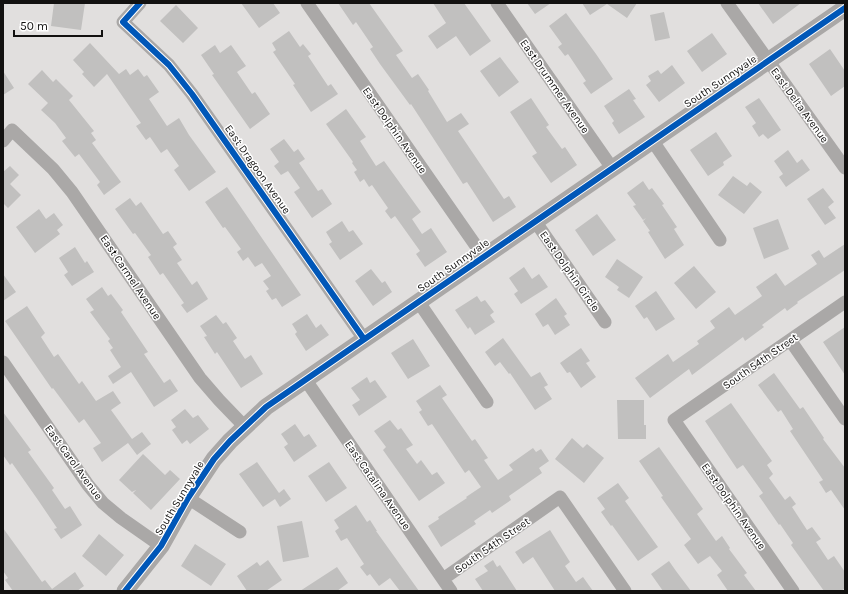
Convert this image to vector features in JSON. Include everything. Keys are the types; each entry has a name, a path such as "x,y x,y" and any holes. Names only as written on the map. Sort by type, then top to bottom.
{"street":[{"name":"East Dragoon Avenue","path":"140,3 123,22 169,65 192,94 364,339"},
{"name":"East Dolphin Avenue","path":"307,3 483,256"},
{"name":"East Drummer Avenue","path":"498,3 612,168"},
{"name":"East Delta Avenue","path":"727,3 845,168"},
{"name":"South Sunnyvale","path":"125,591 161,546 188,498 214,459 230,441 266,407 483,256 845,8"},
{"name":"East Carmel Avenue","path":"3,140 12,130 53,169 72,192 200,378 245,427"},
{"path":"652,140 720,240"},
{"name":"East Dolphin Circle","path":"535,221 604,322"},
{"path":"418,301 487,402"},
{"name":"South 54th Street","path":"674,420 845,302"},
{"path":"790,340 845,419"},
{"name":"East Carol Avenue","path":"3,362 88,485 103,503 121,518 161,546"},
{"name":"East Catalina Avenue","path":"305,379 451,591"},
{"name":"East Dolphin Avenue","path":"674,420 793,591"},
{"name":"South 54th Street","path":"443,579 560,497 625,591"},
{"path":"188,498 240,532"}],"building":[{"path":"54,3 85,3 81,30 51,26"},
{"path":"241,3 273,3 280,13 259,28"},
{"path":"338,3 369,3 403,51 396,55 412,78 418,74 447,122 461,113 469,124 458,131 504,199 509,196 516,207 493,222 467,182 463,184 411,104 410,105 380,64 370,49 373,47 356,22 353,25"},
{"path":"433,3 464,3 491,41 470,56 456,36 437,49 428,36 446,23"},
{"path":"527,3 551,3 535,14"},
{"path":"582,3 637,3 627,18 607,4 590,15"},
{"path":"758,3 801,3 773,24"},
{"path":"176,5 198,28 183,43 160,21"},
{"path":"664,12 670,38 655,41 650,15"},
{"path":"566,13 613,79 591,94 583,83 586,81 568,54 565,56 558,47 562,44 549,26"},
{"path":"289,31 300,47 303,44 311,54 308,56 328,86 331,84 338,94 311,112 293,85 295,84 273,52 276,50 272,43"},
{"path":"712,33 727,54 702,72 687,51"},
{"path":"90,43 119,74 126,69 130,75 138,69 144,77 147,75 159,92 149,99 167,126 179,118 189,135 216,172 189,191 174,170 179,166 167,149 161,153 150,137 146,140 136,126 141,123 107,74 94,87 82,74 84,72 73,60"},
{"path":"215,45 220,53 231,45 246,66 237,72 252,94 255,92 270,114 250,129 212,75 214,74 201,55"},
{"path":"830,49 845,71 845,86 831,96 809,64"},
{"path":"500,57 519,82 499,97 480,71"},
{"path":"672,65 685,83 659,102 646,85 651,81 648,76 658,70 661,74"},
{"path":"42,70 53,82 56,79 73,96 69,100 94,131 91,133 96,140 92,143 121,182 104,195 97,185 100,182 79,154 75,157 62,141 66,138 55,123 41,110 48,103 28,84"},
{"path":"3,71 14,88 3,95"},
{"path":"629,89 636,99 633,100 645,117 619,134 612,123 614,121 604,106"},
{"path":"531,98 549,125 546,127 562,149 565,147 577,165 551,183 532,156 537,153 510,112"},
{"path":"759,98 781,130 768,139 763,134 759,137 752,126 756,123 745,107"},
{"path":"346,109 366,137 360,141 376,166 384,161 421,212 412,219 422,234 431,228 447,252 425,267 416,254 420,251 395,216 391,219 385,211 388,208 372,185 369,187 364,179 360,182 354,172 357,170 352,163 353,162 326,124"},
{"path":"716,132 732,156 723,162 724,165 708,176 690,150"},
{"path":"284,139 294,152 298,149 305,159 299,163 318,191 322,189 332,204 312,218 294,192 300,188 288,171 281,175 274,166 279,162 270,149"},
{"path":"788,150 797,163 802,159 810,170 786,187 779,177 783,174 774,161"},
{"path":"10,166 19,175 10,184 21,195 8,208 3,203 3,172"},
{"path":"733,176 747,186 750,182 762,192 744,214 718,195"},
{"path":"643,181 649,190 652,188 664,204 662,205 677,227 674,229 684,245 665,259 648,232 650,231 643,221 646,218 643,220 633,206 636,205 627,193"},
{"path":"227,187 301,295 282,307 276,298 272,300 266,291 269,289 263,281 271,276 262,263 255,267 248,257 243,261 237,252 241,249 225,227 223,228 205,202"},
{"path":"823,188 834,202 828,207 836,218 825,225 807,199"},
{"path":"130,198 136,206 141,202 163,234 168,231 177,244 173,247 182,260 177,263 192,285 197,281 208,299 187,313 181,305 184,303 163,273 160,275 148,257 151,255 135,233 133,234 115,209"},
{"path":"39,209 46,219 54,213 63,225 57,230 60,234 35,253 16,227"},
{"path":"597,214 616,240 593,256 575,230"},
{"path":"778,219 789,249 764,259 753,228"},
{"path":"342,221 349,232 353,230 363,244 340,260 329,244 332,242 326,232"},
{"path":"845,244 845,270 797,302 798,303 787,311 785,308 762,325 764,327 745,341 743,337 692,375 689,369 650,398 635,378 668,354 673,362 699,344 697,341 715,328 710,321 729,307 735,315 762,296 756,287 776,273 785,286 817,264 811,255 819,250 824,258"},
{"path":"75,247 85,263 87,261 94,272 72,286 64,275 68,272 59,258"},
{"path":"617,259 643,277 629,298 617,290 619,287 605,277"},
{"path":"694,266 716,292 696,309 674,283"},
{"path":"524,267 532,279 539,274 548,287 521,304 514,294 518,291 509,278"},
{"path":"371,269 382,283 385,281 392,292 373,306 355,281"},
{"path":"3,274 16,292 3,301"},
{"path":"102,287 108,296 111,294 123,310 121,312 148,352 144,354 164,383 170,379 178,391 154,407 131,372 113,384 108,376 121,367 110,350 113,348 108,341 110,339 90,312 94,310 86,299"},
{"path":"656,291 675,319 656,331 647,317 644,319 635,306"},
{"path":"477,296 481,302 485,300 494,312 490,315 495,322 475,335 470,327 468,329 455,310"},
{"path":"556,298 567,314 564,316 570,325 555,335 548,324 543,327 535,314"},
{"path":"27,306 45,333 41,337 54,357 58,354 79,384 82,381 96,401 113,391 121,403 111,410 132,439 142,432 151,444 137,455 128,443 102,462 93,448 101,443 84,419 79,423 53,388 52,389 5,321"},
{"path":"307,314 316,328 321,324 329,335 306,351 295,334 297,332 292,324"},
{"path":"216,315 223,324 226,322 237,338 233,341 245,359 251,355 263,374 241,388 217,352 215,354 204,337 207,336 200,326"},
{"path":"845,327 845,375 823,342"},
{"path":"503,338 531,377 540,372 548,385 544,387 552,399 535,410 510,373 509,374 500,362 495,366 485,352"},
{"path":"413,339 430,366 408,379 391,353"},
{"path":"581,348 590,361 586,363 596,377 581,388 570,372 567,373 560,363"},
{"path":"774,373 800,409 803,407 824,438 823,439 845,468 845,510 831,490 826,493 819,482 823,480 790,431 793,429 781,410 778,412 758,385"},
{"path":"367,377 370,383 375,380 387,397 359,416 352,405 360,400 351,388"},
{"path":"440,385 447,395 442,398 472,441 475,439 488,458 484,460 498,480 513,470 509,465 533,448 536,452 541,449 549,461 539,468 542,473 509,496 511,500 492,513 490,510 474,521 476,524 441,547 428,526 439,519 438,517 481,487 469,470 465,473 432,424 428,426 419,412 422,410 416,401"},
{"path":"617,400 644,400 644,425 646,425 646,439 618,439"},
{"path":"731,403 772,461 767,465 773,474 769,478 785,500 790,496 796,504 792,507 807,530 812,527 821,539 816,542 828,560 834,556 845,572 845,588 841,591 824,591 791,545 793,543 780,524 779,525 759,496 763,493 743,465 737,469 705,421"},
{"path":"185,409 193,418 198,415 209,429 190,444 187,440 182,444 172,430 176,427 171,420"},
{"path":"3,412 31,450 28,452 54,488 52,490 65,509 70,506 82,525 61,539 54,529 57,528 38,500 12,463 10,465 3,455"},
{"path":"390,420 398,430 401,428 413,445 406,449 417,464 421,460 432,475 437,472 445,483 419,501 383,450 386,447 374,431"},
{"path":"295,424 304,437 309,434 317,446 294,462 284,447 288,444 281,434"},
{"path":"572,438 583,448 587,444 604,458 584,483 555,459"},
{"path":"659,447 703,509 697,514 716,541 722,536 730,548 729,549 747,573 744,575 756,591 728,591 717,575 722,571 710,556 698,564 684,545 691,539 661,497 663,496 639,461"},
{"path":"143,454 165,475 170,470 180,479 151,510 133,493 136,490 132,492 119,480"},
{"path":"257,462 279,493 284,489 291,499 280,507 275,499 263,507 239,474"},
{"path":"329,462 347,488 326,502 308,476"},
{"path":"618,483 629,498 625,501 658,547 638,561 601,512 605,509 597,498"},
{"path":"356,505 367,522 370,520 376,531 419,591 400,591 390,578 379,586 370,574 367,576 360,567 364,564 347,538 341,541 335,531 339,528 334,520"},
{"path":"302,521 309,557 283,562 277,526"},
{"path":"3,528 42,582 45,580 52,589 75,572 84,586 77,591 13,591 5,580 8,578 3,571"},
{"path":"550,530 570,562 565,566 576,582 583,577 593,591 555,591 533,557 523,564 515,552"},
{"path":"99,534 124,555 106,576 82,556"},
{"path":"195,544 226,564 211,586 181,566"},
{"path":"268,560 282,580 266,591 247,591 237,576 257,562 260,566"},
{"path":"493,560 497,567 500,565 517,591 483,591 475,579 488,571 484,566"},
{"path":"669,561 691,591 663,591 651,574"},
{"path":"337,567 348,583 337,591 300,591"}],"cycle path":[{"path":"140,3 123,22 169,65 192,94 364,339"},
{"path":"125,591 161,546 188,498 214,459 230,441 266,407 845,8"}]}
